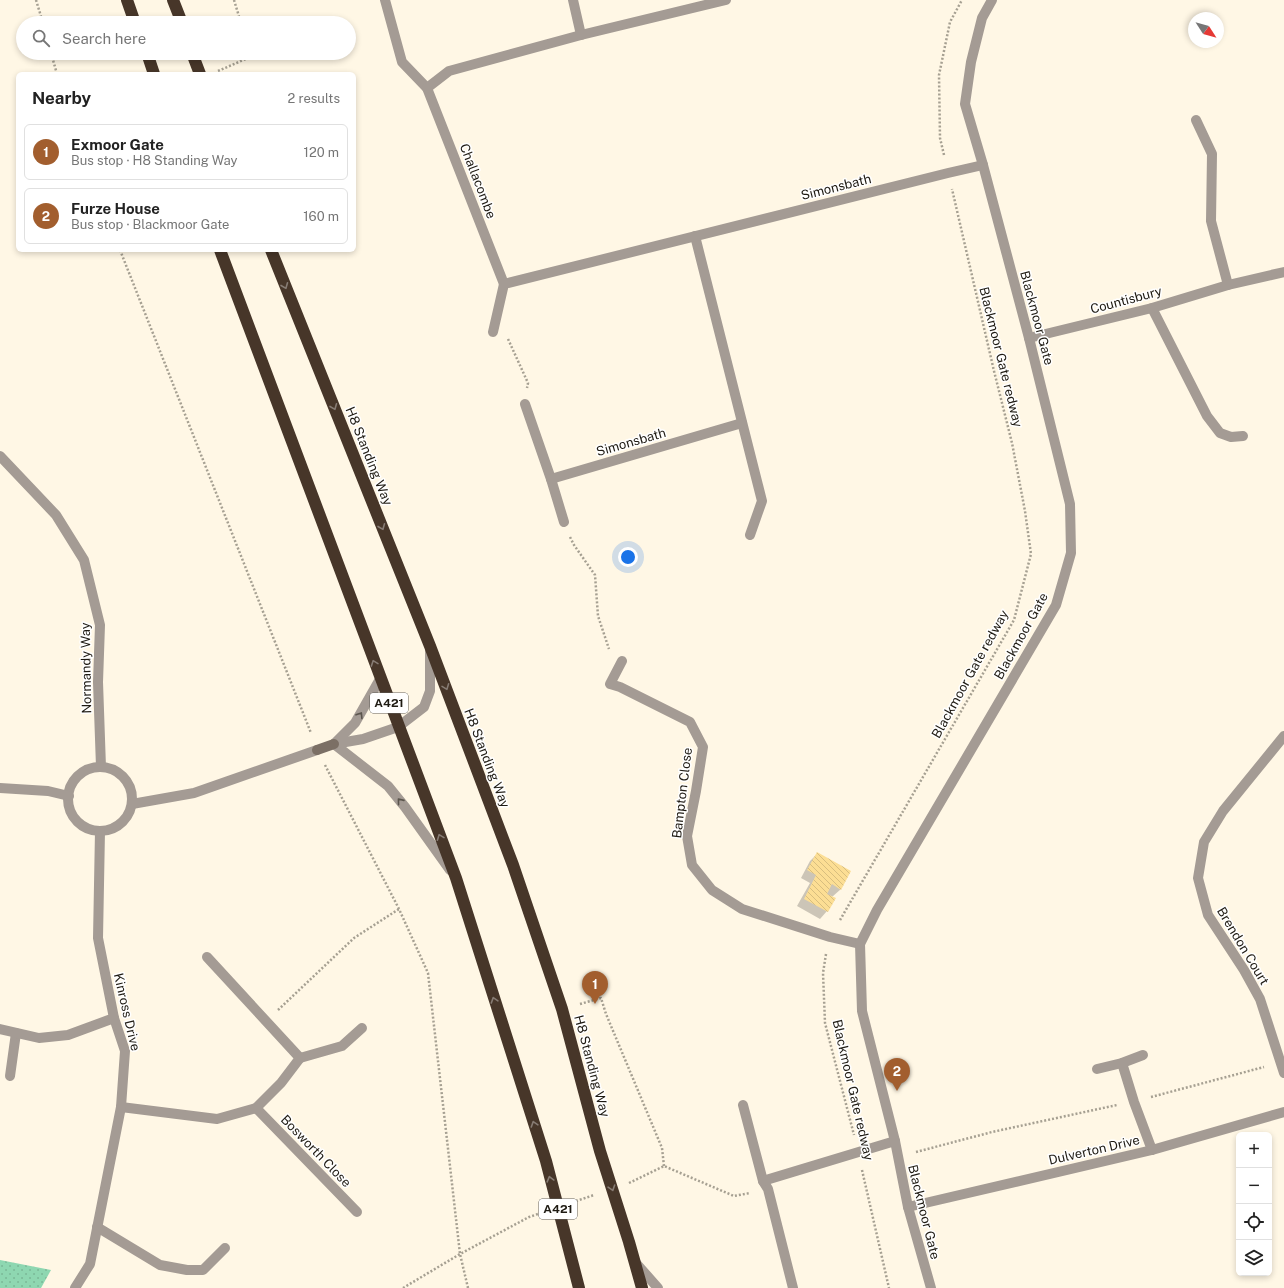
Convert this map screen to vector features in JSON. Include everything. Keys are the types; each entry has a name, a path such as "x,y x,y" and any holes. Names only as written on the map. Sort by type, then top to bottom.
{"highway":[{"path":"173,0 179,16"},
{"path":"128,2 133,16"},
{"path":"149,60 153,72"},
{"path":"195,60 199,72"},
{"name":"A421","path":"221,252 456,878 546,1161 579,1288"},
{"name":"H8 Standing Way","path":"272,252 430,646 513,864 562,1009 600,1151 642,1288"}],"street":[{"name":"Challacombe","path":"385,0 402,62 427,88 504,284"},
{"path":"573,0 581,35"},
{"path":"427,88 449,71 581,35 726,0"},
{"name":"Blackmoor Gate","path":"931,1288 908,1207 895,1141 862,1011 860,944 877,910 1056,605 1071,553 1070,504 984,165 965,104 971,62 982,18 992,0"},
{"path":"1196,120 1212,154 1211,221 1228,284"},
{"name":"Simonsbath","path":"504,284 984,165"},
{"path":"695,236 762,501 750,535"},
{"name":"Countisbury","path":"1029,338 1152,308 1228,284 1284,272"},
{"path":"493,332 504,284"},
{"path":"1152,308 1207,416 1220,433 1231,437 1243,436"},
{"path":"525,404 551,478 564,522"},
{"name":"Simonsbath","path":"551,478 742,423"},
{"name":"Normandy Way","path":"0,456 56,515 84,560 100,625 98,682 101,767"},
{"path":"132,804 194,793 334,744 363,739 398,727 424,707 430,691 430,646"},
{"name":"Bampton Close","path":"622,661 610,684 690,722 703,747 687,836 692,865 712,890 742,909 830,937 860,944"},
{"path":"334,744 355,723 380,679"},
{"name":"Brendon Court","path":"1284,736 1223,811 1204,842 1198,878 1208,915 1244,970 1260,1000 1284,1073"},
{"path":"334,744 388,786 456,878"},
{"path":"101,767 112,769 121,774 128,783 132,793 132,804 125,820 109,830 100,831 90,829 80,824 73,816 69,806 69,796 71,786 80,775 92,768 101,767"},
{"path":"0,788 48,791 69,796"},
{"name":"Kinross Drive","path":"75,1288 90,1264 121,1107 125,1051 114,1018 98,938 100,831"},
{"path":"206,957 300,1058"},
{"path":"0,1029 39,1038 68,1035 114,1018"},
{"path":"121,1107 217,1119 256,1108 281,1083 300,1058 342,1046 362,1028"},
{"path":"10,1076 16,1033"},
{"path":"1097,1069 1122,1063 1143,1055"},
{"path":"1122,1063 1134,1102 1152,1150"},
{"path":"743,1105 763,1181 768,1189 793,1288"},
{"name":"Bosworth Close","path":"256,1108 357,1212"},
{"name":"Dulverton Drive","path":"908,1207 1152,1150 1284,1112"},
{"path":"763,1181 895,1141"},
{"path":"97,1227 160,1265 187,1270 203,1270 225,1248"},
{"path":"635,1262 658,1288"}],"path":[{"path":"36,0 41,16"},
{"path":"234,0 239,16"},
{"name":"Blackmoor Gate redway","path":"889,1288 858,1151 825,1023 823,973 830,937 1014,620 1031,554 1025,511 1012,443 940,138 939,75 950,22 962,0"},
{"path":"53,60 56,72"},
{"path":"217,71 243,60"},
{"path":"493,332 508,339 528,383 525,404"},
{"path":"564,522 574,545 595,575 598,616 609,649 622,661"},
{"path":"266,1021 354,938 399,909"},
{"path":"562,1009 601,998 606,1014 662,1148 664,1166"},
{"path":"403,1288 460,1254"}],"green space":[{"path":"0,1260 51,1270 41,1288 0,1288"}],"building":[{"path":"817,852 851,871 841,890 832,884 827,894 836,898 828,912 804,899 816,875 807,870"}],"place":[{"name":"Exmoor Gate","path":"595,1004"},
{"name":"Furze House","path":"897,1091"}]}
